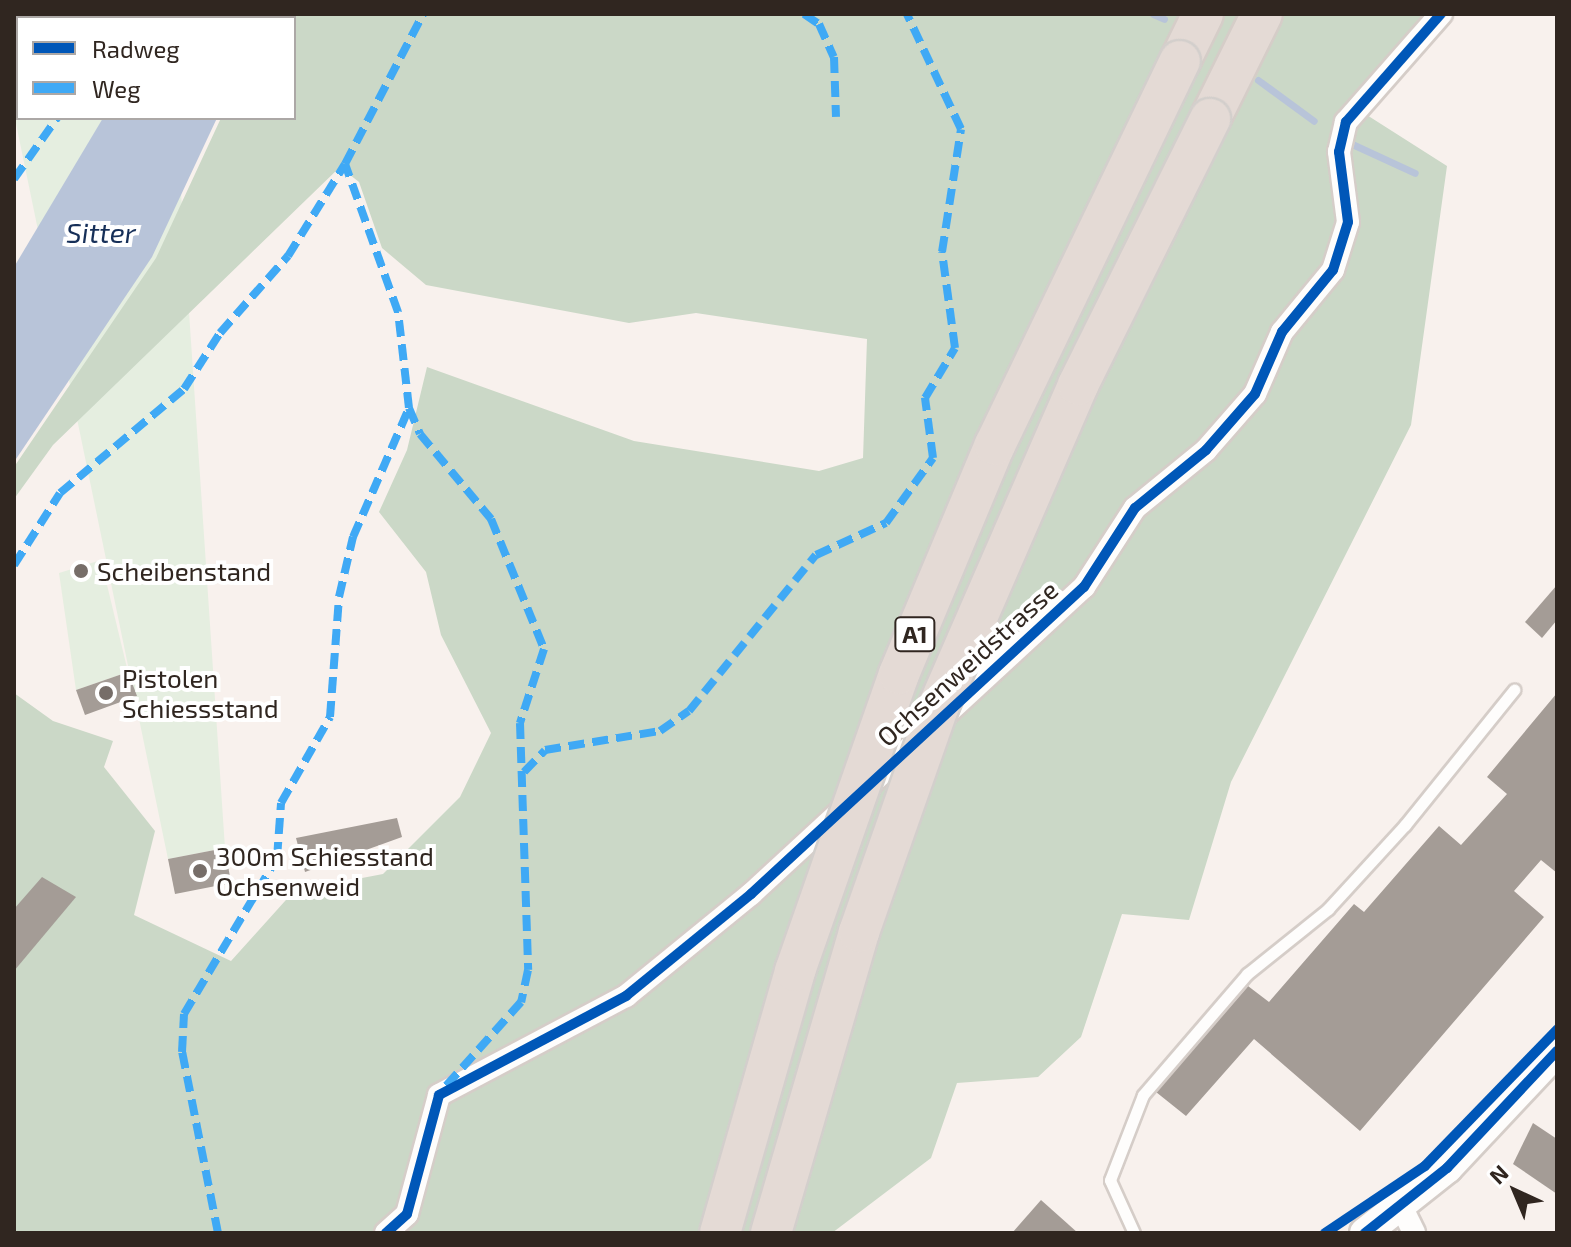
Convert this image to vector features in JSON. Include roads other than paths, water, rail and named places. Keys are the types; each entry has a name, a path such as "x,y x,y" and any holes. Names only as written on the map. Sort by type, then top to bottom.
{"highway":[{"name":"A1","path":"720,1233 804,941 904,660 995,445 1203,14"},
{"name":"A1","path":"771,1233 859,932 939,705 1078,385 1262,14"}],"street":[{"name":"Ochsenweidstrasse","path":"386,1233 407,1214 439,1095 626,996 751,894 1084,587 1135,508 1206,450 1255,394 1282,332 1333,270 1348,222 1339,152 1346,122 1441,14"},
{"path":"1365,1233 1408,1221 1557,1051"}],"lane":[{"path":"1134,1233 1110,1180 1143,1095 1247,974 1328,909 1405,825 1514,690"}],"water":[{"path":"163,14 268,14 214,16"},
{"name":"Sitter","path":"102,120 216,120 152,257 14,462 14,267"}],"waterway":[{"path":"1153,14 1164,19"},
{"path":"1258,80 1314,121"},
{"path":"1352,144 1415,173"}],"place":[{"name":"Scheibenstand","path":"81,571"},
{"name":"Pistolen Schiessstand","path":"106,693"},
{"name":"300m Schiesstand Ochsenweid","path":"200,871"}]}
